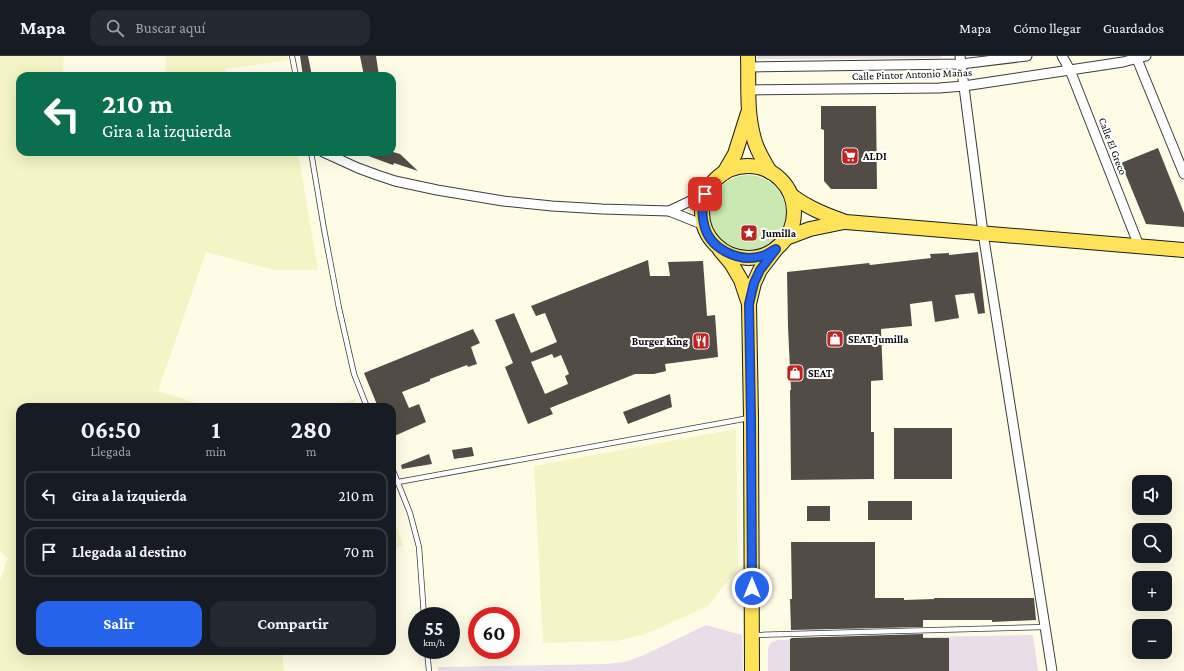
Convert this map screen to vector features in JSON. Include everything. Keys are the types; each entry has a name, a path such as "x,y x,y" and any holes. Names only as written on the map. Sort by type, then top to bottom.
{"main road":[{"path":"748,62 748,113 754,140 770,172"},
{"path":"724,173 735,154 748,113"},
{"path":"749,304 741,280 731,263 711,240 704,225 702,211 705,194 715,180 724,173 739,167 755,167 770,172 778,178 786,186 794,210 792,225 786,238 760,270 754,283 749,304 752,671"},
{"path":"790,195 818,212 846,222"},
{"path":"786,238 810,228 846,222 1184,250"},
{"path":"718,247 731,255 746,258 762,256 776,249"}],"street":[{"name":"Calle Pintor Antonio Mañas","path":"748,62 961,60 1026,56"},
{"name":"Calle El Greco","path":"1062,56 1070,70 1139,246"},
{"name":"Calle Pintor Antonio Mañas","path":"748,90 939,88 964,86 1070,70 1139,57"},
{"path":"1139,57 1184,174"},
{"path":"961,60 983,233 1052,671"},
{"path":"332,156 377,175 416,186 458,194 503,201 552,206 669,211 704,225"},
{"path":"669,211 705,194"}],"lane":[{"path":"292,56 295,72"},
{"path":"312,156 339,308 354,374 365,403"},
{"path":"398,482 751,418"},
{"path":"396,477 410,513 419,547 423,607"},
{"path":"752,635 1045,627"},
{"path":"428,659 429,671"}],"shaded area":[{"path":"757,56 941,56 941,58 757,59"},
{"path":"706,625 742,635 743,671 438,671 438,667 606,664 625,662 644,655"},
{"path":"1033,635 1038,671 768,671 769,645 777,640"}],"green space":[{"path":"0,56 64,56 62,72 16,72 16,156 299,156 318,270 274,270 206,252 158,391 197,403 16,403 16,655 282,655 284,671 0,671 0,581 8,558 0,551"},
{"path":"166,56 287,56 288,60 226,69 226,72 165,72"},
{"path":"748,175 762,178 775,186 783,199 786,213 783,227 775,240 762,248 748,251 734,248 721,240 713,227 710,213 713,199 721,186 734,178"},
{"path":"354,399 356,403 342,403"},
{"path":"736,429 738,568 708,606 646,634 617,641 543,643 534,466"},
{"path":"396,525 403,546 396,548"}],"building":[{"path":"300,56 308,56 311,72 302,72"},
{"path":"360,56 376,56 378,72 363,72"},
{"name":"ALDI","path":"821,106 876,106 877,189 831,189 824,181 824,130 821,129"},
{"path":"1158,148 1184,213 1184,227 1146,224 1121,163"},
{"path":"396,153 400,154 418,171 394,163 393,165 368,156 396,156"},
{"path":"978,252 985,313 978,314 974,293 955,295 959,318 935,322 932,301 910,304 912,326 881,329 883,380 871,381 871,432 874,432 874,479 791,480 791,390 787,272 931,258 930,254 949,253 949,255"},
{"path":"648,260 650,276 670,276 668,262 703,261 707,316 715,315 718,357 665,364 666,371 654,374 635,374 550,408 553,414 528,424 505,367 513,363 495,320 514,313 531,353 557,342 545,313 536,316 531,306","holes":["552,354 554,358 561,355 569,374 565,376 568,384 545,394 531,362"]},
{"path":"473,329 480,343 471,347 477,364 468,367 467,365 430,379 430,381 402,392 409,408 419,404 426,422 396,435 396,403 376,403 364,373"},
{"path":"670,394 672,407 628,424 623,412"},
{"path":"894,428 952,428 952,479 894,479"},
{"path":"472,447 474,456 454,459 452,450"},
{"path":"429,454 432,464 402,469 401,465"},
{"path":"868,501 912,501 912,520 868,520"},
{"path":"807,506 830,506 830,521 807,521"},
{"path":"791,542 875,542 875,598 904,598 904,600 934,598 1034,598 1036,620 992,622 992,620 923,620 923,627 791,630"},
{"path":"923,634 923,638 949,638 949,671 790,671 791,638"}],"place":[{"name":"ALDI","path":"850,156"},
{"name":"Jumilla","path":"749,233"},
{"name":"SEAT Jumilla","path":"835,339"},
{"name":"Burger King","path":"701,341"},
{"name":"SEAT","path":"795,373"}],"route":[{"path":"705,194 702,211 704,225 711,240 718,247 731,255 746,258 762,256 776,249 760,270 754,283 749,304 752,588"}]}
